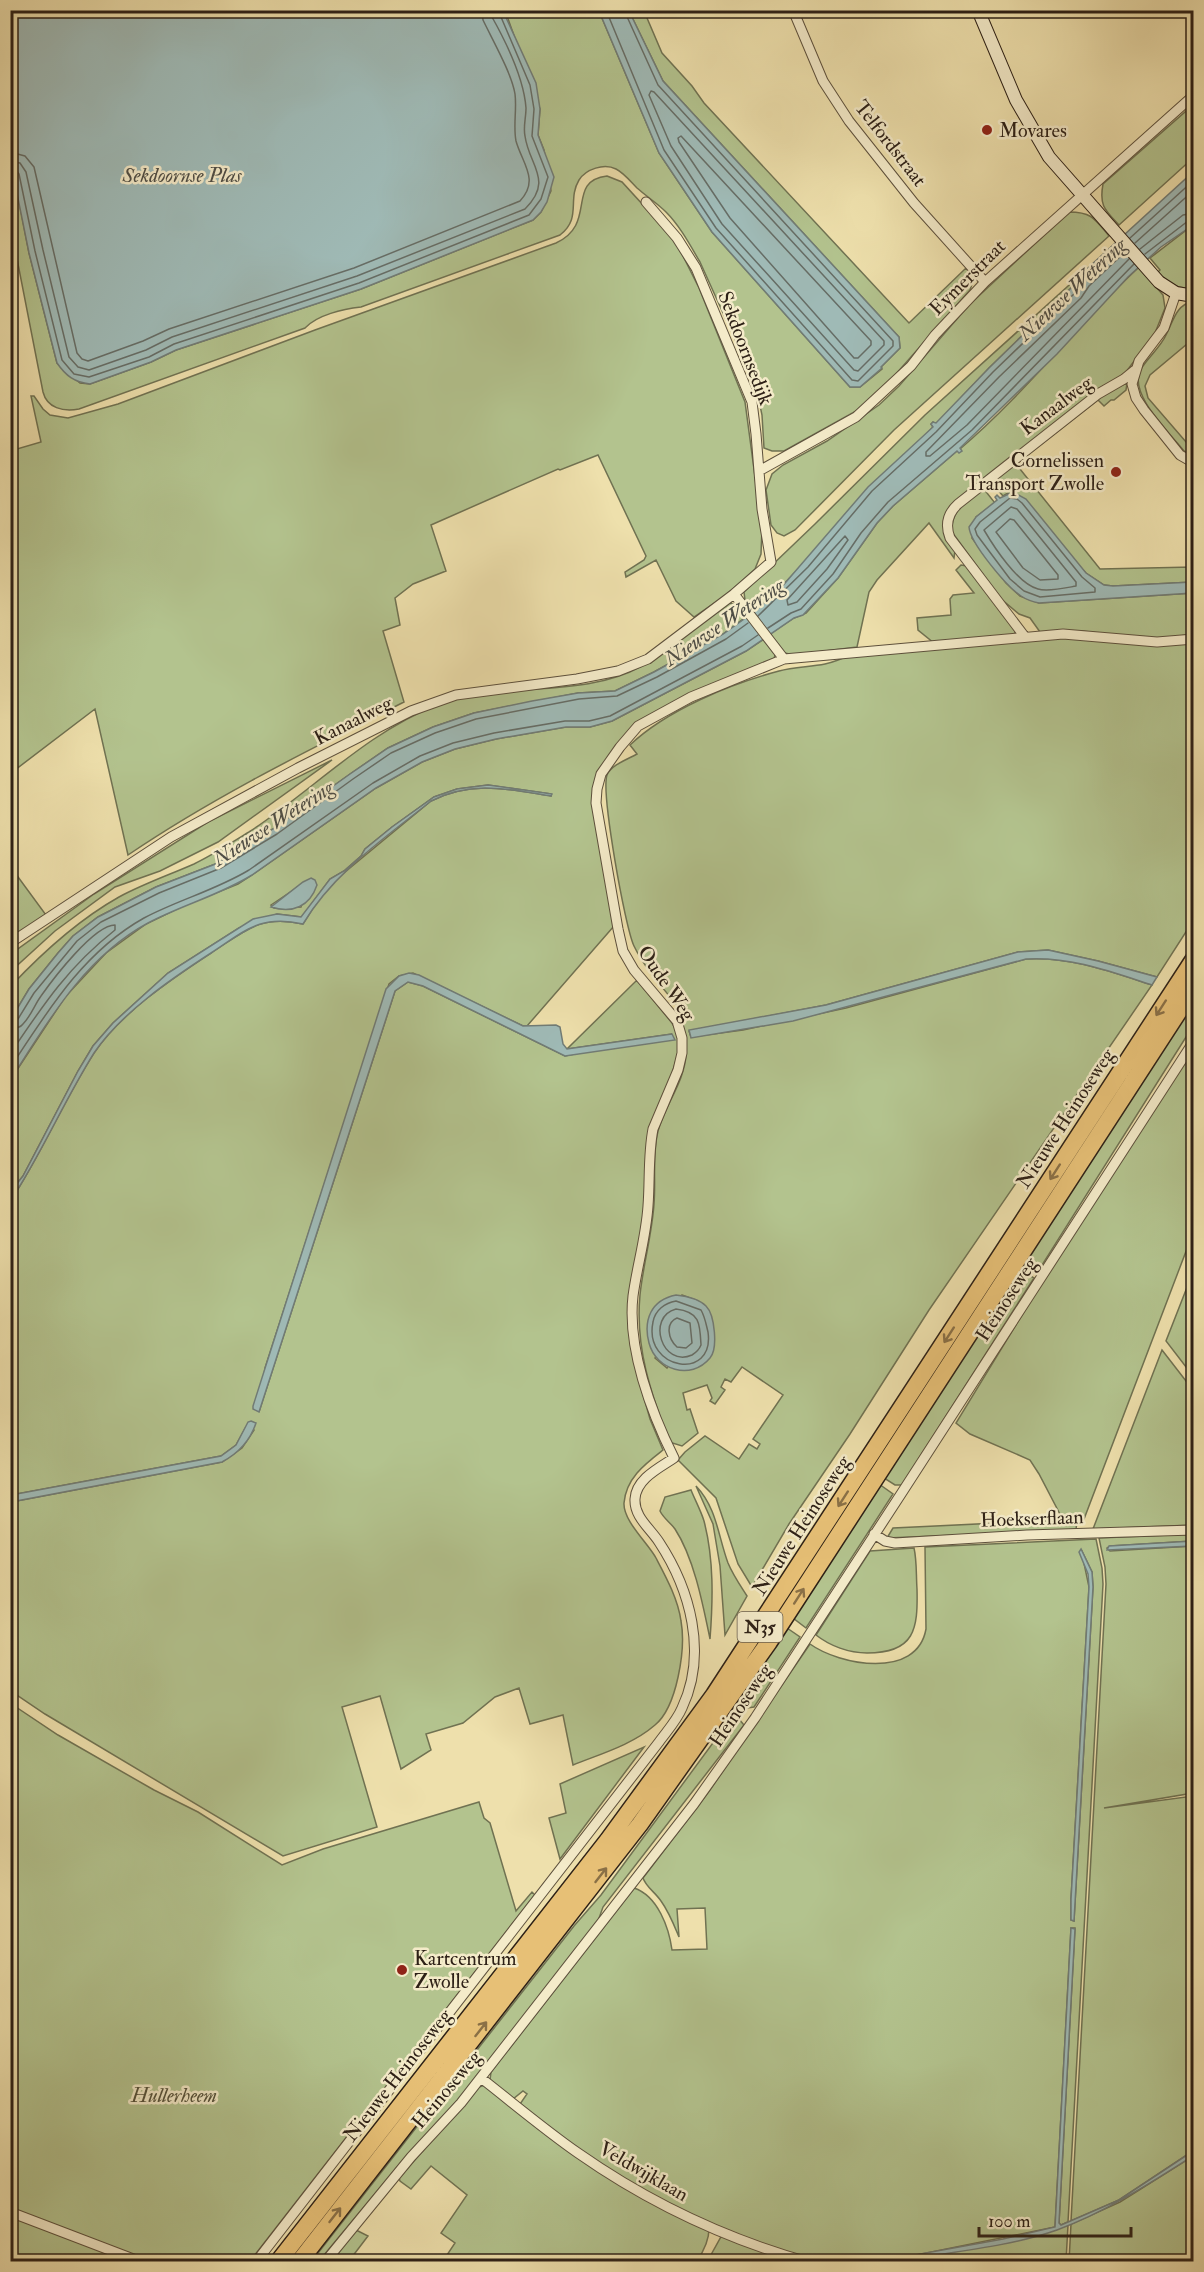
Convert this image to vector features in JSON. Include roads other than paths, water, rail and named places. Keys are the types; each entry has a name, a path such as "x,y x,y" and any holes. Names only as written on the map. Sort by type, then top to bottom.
{"highway":[{"name":"Nieuwe Heinoseweg","path":"278,2262 608,1840 714,1695 1194,959"},
{"name":"Nieuwe Heinoseweg","path":"299,2262 640,1824 715,1720 769,1642 1194,988"}],"street":[{"name":"Telfordstraat","path":"793,10 823,81 849,121 914,202 985,282"},
{"path":"978,10 1016,100 1049,157 1164,286 1176,293 1194,296"},
{"name":"Eymerstraat","path":"759,471 856,417 911,366 935,334 985,282 1194,95"},
{"name":"Sekdoornsedijk","path":"646,202 677,238 696,268 752,402 762,509 771,562"},
{"path":"1176,293 1164,328 1135,370 1132,384 1139,404 1180,455 1194,463"},
{"name":"Kanaalweg","path":"1025,637 950,538 947,528 948,517 954,508 967,497 1098,394 1135,370"},
{"name":"Kanaalweg","path":"10,943 171,837 298,768 411,711 456,695 577,679 634,666 648,659 734,594 771,562"},
{"path":"734,594 784,659 1076,633 1157,642 1194,639"},
{"name":"Oude Weg","path":"256,2262 589,1835 682,1708 690,1682 694,1652 692,1619 685,1592 674,1565 639,1516 634,1500 640,1483 674,1458 659,1424 638,1363 632,1319 633,1298 649,1205 651,1140 653,1129 678,1070 682,1053 682,1038 676,1021 634,970 623,951 597,811 597,790 606,765 638,726 711,688 784,659"},
{"name":"Heinoseweg","path":"325,2262 411,2157 461,2103 694,1804 755,1718 1194,1041"},
{"name":"Hoekserflaan","path":"874,1534 885,1541 895,1542 1194,1530"},
{"name":"Veldwijklaan","path":"481,2078 579,2154 639,2191 723,2232 808,2262"},
{"path":"10,2212 141,2262"}],"water":[{"name":"Sekdoornse Plas","path":"10,11 503,11 536,83 540,109 538,135 554,177 547,202 533,220 361,289 176,350 151,362 90,384 79,382 67,375 57,363 29,253 11,164"},
{"path":"599,11 629,11 663,81 899,337 900,348 860,387 850,387 712,232 659,153"},
{"name":"Nieuwe Wetering","path":"1193,172 1193,225 1161,247 1128,277 1057,354 960,448 962,451 959,453 957,451 893,506 877,523 838,578 803,615 794,618 746,651 612,721 590,727 566,727 496,739 455,749 422,762 376,788 252,875 148,923 126,937 105,954 70,992 11,1079 11,1019 29,989 58,953 73,936 98,917 156,887 218,863 273,829 388,748 433,727 474,713 532,701 578,693 615,691 723,634 754,612 780,589 868,487 933,427 931,424 936,423 1071,288 1078,277"},
{"path":"1013,492 1026,499 1086,573 1104,585 1193,582 1193,593 1039,603 1030,601 1007,584 990,564 976,543 969,527 976,517 997,500 995,497 997,495 1000,498"},
{"path":"488,785 552,794 551,796 505,789 476,788 446,794 431,801 345,872 329,888 303,924 275,921 254,926 164,986 118,1024 94,1053 11,1200 11,1191 23,1176 93,1046 113,1023 168,973 253,919 277,914 301,917 330,879 344,871 361,856 365,849 392,827 434,797 457,789"},
{"path":"311,878 317,885 305,903 293,909 271,907 303,882"},
{"path":"1048,950 1157,977 1152,985 1074,962 1026,959 793,1021 691,1038 689,1030 826,1005 1018,952"},
{"path":"409,973 419,975 523,1026 556,1025 560,1027 563,1044 567,1049 672,1034 675,1040 565,1056 423,986 408,982 395,991 259,1412 253,1409 253,1406 386,989 399,976"},
{"path":"676,1295 692,1298 703,1304 712,1317 715,1340 712,1354 702,1365 693,1369 675,1369 666,1366 653,1352 647,1335 648,1319 655,1306 660,1301"},
{"path":"248,1422 256,1423 247,1441 234,1455 222,1462 11,1502 11,1495 221,1456 236,1445"},
{"path":"1193,1541 1193,1546 1107,1550 1109,1546"},
{"path":"1081,1549 1092,1572 1093,1587 1074,1921 1071,1920 1071,1899 1089,1587 1088,1574 1079,1552"},
{"path":"1071,1928 1075,1929 1059,2223 1061,2225 1119,2200 1193,2151 1193,2156 1110,2206 1057,2230 999,2245 899,2261 898,2258 1055,2227"}],"place":[{"name":"Movares","path":"987,130"},
{"name":"Cornelissen Transport Zwolle","path":"1116,472"},
{"name":"Kartcentrum Zwolle","path":"402,1970"}],"park label":[{"name":"Hullerheem","path":"174,2095"}]}
